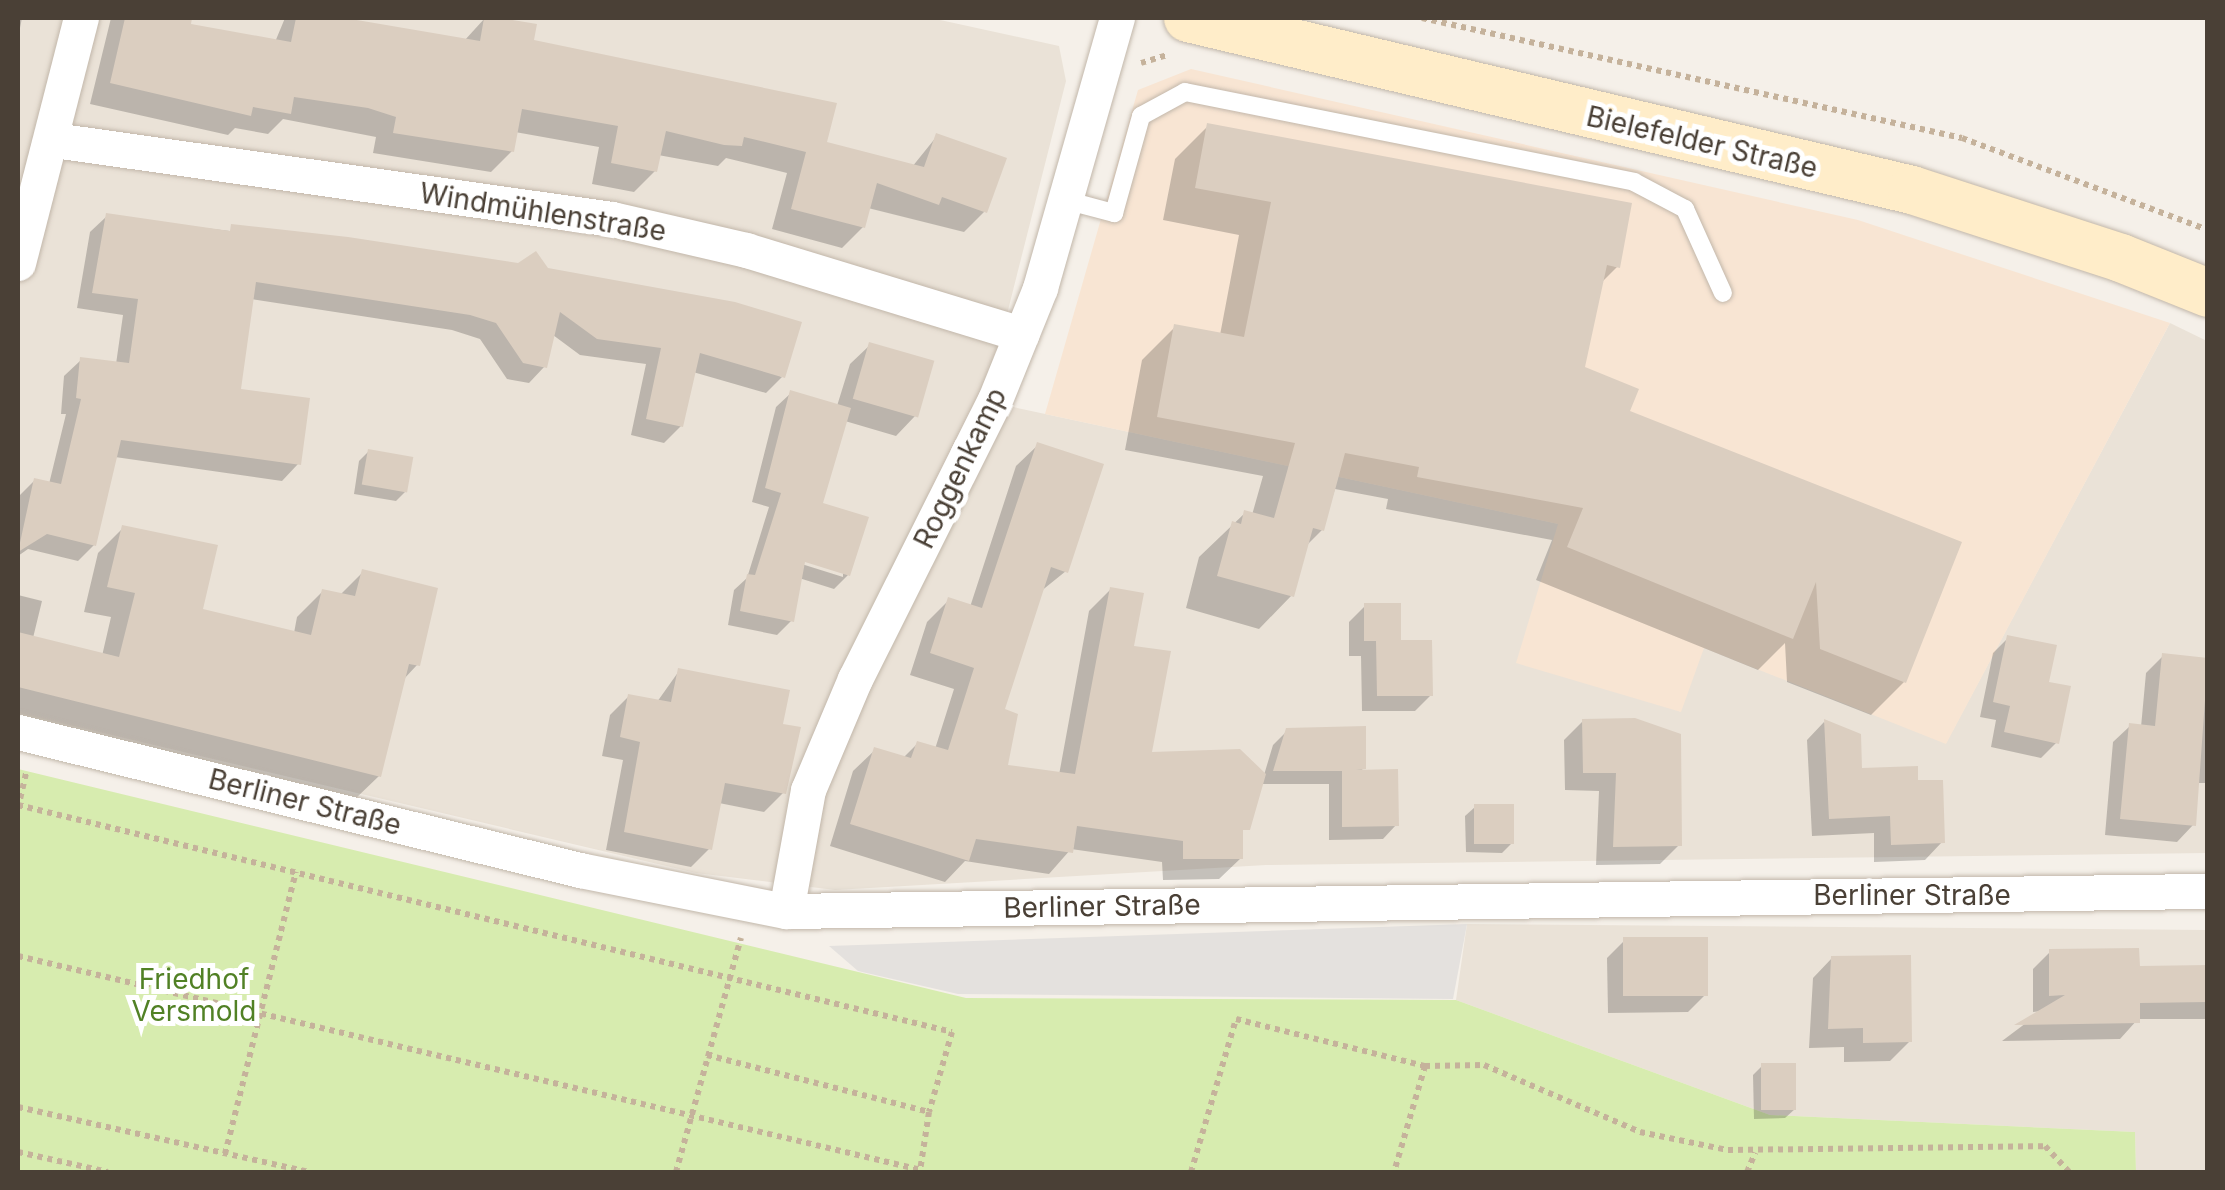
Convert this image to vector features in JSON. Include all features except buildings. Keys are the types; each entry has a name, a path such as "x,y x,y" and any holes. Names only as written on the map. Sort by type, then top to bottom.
{"main road":[{"name":"Bielefelder Straße","path":"1188,18 1912,190 2121,258 2208,293"}],"street":[{"path":"18,263 54,140 82,18"},
{"name":"Roggenkamp","path":"786,911 808,790 1022,334 1066,200 1117,18"},
{"name":"Windmühlenstraße","path":"54,140 612,219 746,250 1022,334"},
{"name":"Berliner Straße","path":"18,732 747,907 786,911 2208,891"}],"lane":[{"path":"1066,200 1114,213 1141,116 1185,92 1634,182 1685,209 1723,293"}],"path":[{"path":"1422,18 1962,138 2208,230"},
{"path":"18,805 952,1032 929,1112 920,1171 18,956"},
{"path":"226,1154 296,872"},
{"path":"676,1172 707,1055 733,977 747,907"},
{"path":"1190,1172 1236,1019 1425,1066 1484,1065 1640,1132 1755,1154 2044,1146 2069,1172"},
{"path":"707,1055 929,1112"},
{"path":"1394,1172 1425,1066"},
{"path":"18,1107 308,1172"},
{"path":"18,1152 108,1172"},
{"path":"1747,1172 1755,1154"}],"shaded area":[{"path":"18,18 931,18 1059,46 1066,81 985,401 1559,524 1680,712 1703,647 1946,743 2170,323 2207,341 2207,853 1266,865 835,890 696,873 18,713"},
{"path":"1191,69 1858,220 2170,323 1946,744 1704,648 1681,712 1516,663 1558,524 1045,414 1138,90"},
{"path":"1467,924 2207,930 2207,1172 2136,1172 2135,1132 1770,1115 1456,1000"},
{"path":"1467,924 1453,999 958,994 858,971 829,946"}],"green space":[{"name":"Friedhof Versmold","path":"18,769 966,998 1456,1000 1770,1115 2135,1132 2136,1172 18,1172"}]}
